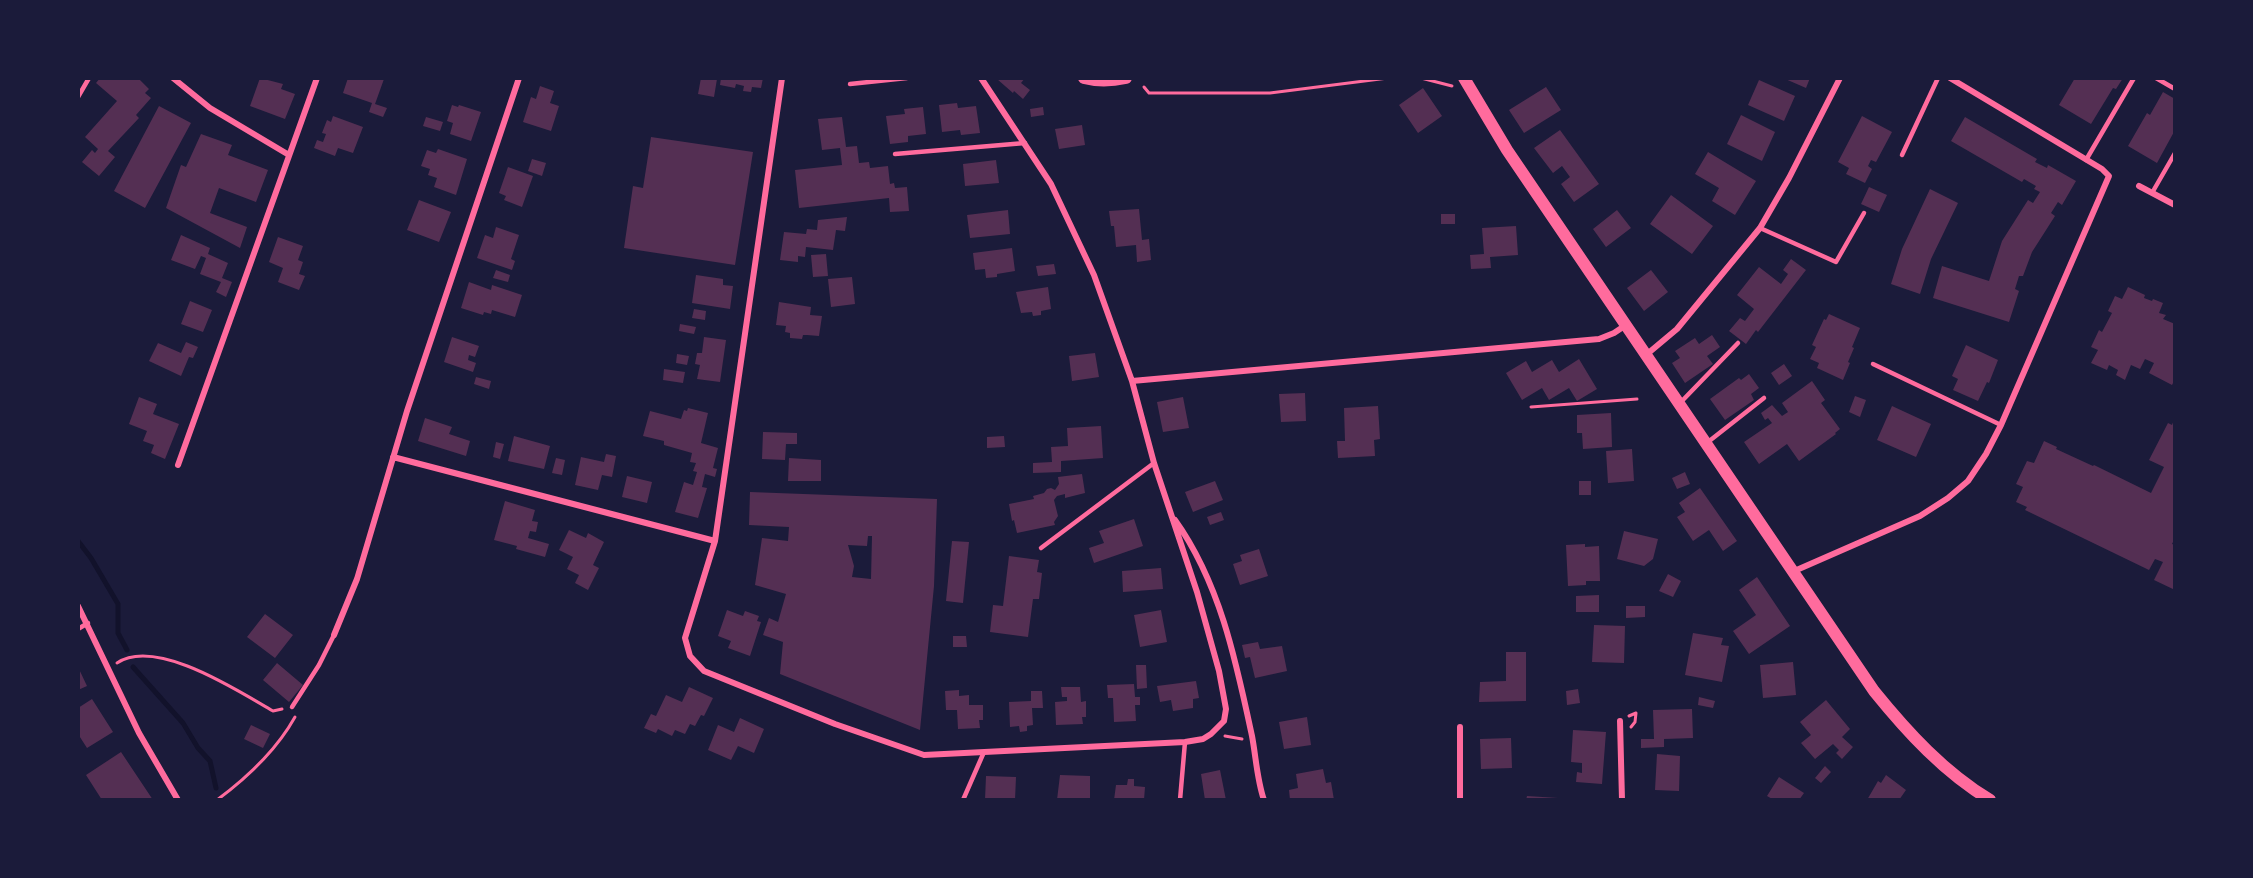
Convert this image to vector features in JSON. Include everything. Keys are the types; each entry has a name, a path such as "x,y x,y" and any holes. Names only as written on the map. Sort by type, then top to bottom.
{"main road":[{"path":"1084,78 1103,81 1126,78"},
{"path":"1464,78 1507,150 1860,673 1907,731 1929,754 1976,792 1990,800"}],"street":[{"path":"172,78 210,108 289,155"},
{"path":"178,465 317,78"},
{"path":"333,635 357,579 393,457 519,78"},
{"path":"782,78 715,541 685,638 690,656 704,671 924,755 1185,742 1203,739 1224,721 1226,709 1197,592 1154,463 1132,381 1094,275 1051,184 981,78"},
{"path":"1646,355 1677,329 1760,228 1789,178 1840,78"},
{"path":"1792,572 1920,516 1948,498 1968,481 1986,454 2001,425 2109,176 1950,78"},
{"path":"2139,186 2175,206"},
{"path":"1132,381 1599,339 1626,325"},
{"path":"393,457 715,541"},
{"path":"1170,513 1192,543 1217,601 1235,656 1264,800"},
{"path":"78,606 139,733 178,800"},
{"path":"1620,721 1622,800"},
{"path":"1460,727 1460,800"}],"lane":[{"path":"78,97 88,78"},
{"path":"850,84 907,78"},
{"path":"1902,155 1938,78"},
{"path":"2086,160 2134,78"},
{"path":"2156,78 2175,88"},
{"path":"895,154 1025,143"},
{"path":"2152,194 2175,153"},
{"path":"1760,228 1836,262 1864,213"},
{"path":"1678,403 1689,395 1738,343"},
{"path":"1873,364 2001,425"},
{"path":"1706,443 1764,398"},
{"path":"1041,548 1154,463"},
{"path":"78,629 88,624"},
{"path":"292,707 319,665 333,635"},
{"path":"1180,800 1185,742"},
{"path":"963,800 984,752"}],"path":[{"path":"1144,87 1149,93 1270,93 1388,78"},
{"path":"1421,78 1454,87"},
{"path":"1531,407 1637,399"},
{"path":"107,669 123,659 155,657 215,677 273,711 292,707"},
{"path":"217,800 238,784 282,740 299,709"},
{"path":"1211,734 1252,741"}],"building":[{"path":"100,78 138,78 149,89 145,93 151,98 136,115 139,118 108,151 115,157 99,176 82,162 92,150 95,153 98,149 85,137 117,101 96,83"},
{"path":"260,78 283,84 281,89 295,94 285,119 250,106"},
{"path":"348,78 384,79 375,104 387,108 383,117 369,112 372,103 343,93"},
{"path":"701,78 717,79 714,97 698,94"},
{"path":"721,78 763,78 761,88 752,87 751,92 743,91 744,86 736,84 735,88 720,85"},
{"path":"998,78 1025,78 1021,83 1030,90 1023,99 1014,91 1013,93"},
{"path":"1783,78 1810,78 1806,88"},
{"path":"2075,78 2123,78 2116,89 2113,88 2091,124 2059,105"},
{"path":"1759,80 1795,96 1784,121 1748,105"},
{"path":"540,86 554,91 550,103 559,106 551,131 523,122 531,97 536,99"},
{"path":"1546,87 1561,110 1524,133 1509,110"},
{"path":"1423,88 1442,116 1418,133 1399,105"},
{"path":"2163,92 2175,99 2175,130 2157,163 2128,146 2147,113 2150,115"},
{"path":"957,103 958,108 976,106 980,133 961,135 960,130 942,132 939,105"},
{"path":"452,105 481,112 471,141 450,134 453,123 447,121"},
{"path":"159,106 191,123 145,208 114,191"},
{"path":"923,107 926,134 908,136 908,142 890,144 886,116 905,114 904,109"},
{"path":"1043,107 1044,115 1031,117 1030,109"},
{"path":"1741,115 1775,132 1762,161 1727,144"},
{"path":"333,116 363,127 353,153 338,148 335,156 314,148 317,140 323,142 326,134 322,133 327,120 331,122"},
{"path":"1862,116 1892,132 1876,162 1871,160 1868,166 1872,169 1865,183 1846,174 1849,168 1838,162"},
{"path":"426,117 443,122 440,131 423,126"},
{"path":"842,117 846,147 857,146 859,163 869,162 870,168 888,166 890,184 894,183 895,188 907,187 909,211 890,212 889,198 799,208 795,170 842,165 840,148 822,150 818,119"},
{"path":"1965,117 2037,159 2035,162 2047,168 2048,165 2076,181 2062,205 2058,202 2051,213 2055,216 2032,252 2023,276 2019,276 2015,289 2019,291 2009,322 1933,298 1942,266 1989,281 2002,241 2028,200 2033,203 2040,192 2034,189 2036,186 2024,179 2022,182 1951,141"},
{"path":"1082,125 1085,145 1059,149 1055,129"},
{"path":"1560,130 1599,184 1574,202 1561,184 1570,177 1562,166 1553,173 1534,148"},
{"path":"201,134 232,145 228,155 268,170 256,202 219,188 210,213 247,227 240,248 166,208 181,165 186,167"},
{"path":"651,137 753,152 735,265 624,248 633,186 643,188"},
{"path":"438,149 467,159 456,195 434,187 437,178 428,175 430,169 421,166 427,150 436,153"},
{"path":"1708,152 1756,181 1735,215 1712,201 1719,188 1695,174"},
{"path":"532,159 546,163 542,176 528,171"},
{"path":"996,160 999,183 965,186 963,164"},
{"path":"508,167 533,176 522,207 504,200 506,196 499,193"},
{"path":"1869,187 1887,195 1879,212 1861,204"},
{"path":"1930,189 1958,203 1931,259 1920,294 1891,284 1902,249"},
{"path":"1671,195 1713,226 1692,254 1650,224"},
{"path":"419,200 451,212 439,242 407,230"},
{"path":"1139,209 1142,240 1149,239 1151,260 1137,262 1136,245 1116,247 1114,226 1111,226 1109,211"},
{"path":"1008,210 1010,234 970,238 967,215"},
{"path":"1617,210 1631,228 1606,247 1593,229"},
{"path":"1441,214 1455,214 1455,224 1441,224"},
{"path":"847,217 845,231 836,230 833,250 806,247 805,257 798,256 798,262 780,260 784,232 806,234 807,229 817,230 818,220"},
{"path":"1516,226 1518,255 1490,257 1491,268 1471,269 1470,255 1484,254 1482,228"},
{"path":"496,227 519,235 511,259 515,261 512,270 477,258 485,235 493,238"},
{"path":"181,235 210,248 208,254 228,263 222,278 232,282 226,297 216,292 221,282 200,274 206,258 201,256 195,269 171,260"},
{"path":"278,237 303,246 298,260 303,262 299,274 305,276 299,290 278,282 283,268 269,262"},
{"path":"1012,248 1015,271 986,278 985,269 975,270 973,253"},
{"path":"826,254 828,276 813,277 811,255"},
{"path":"1791,259 1806,270 1746,344 1729,331 1740,318 1745,321 1754,309 1737,295 1759,267 1781,284 1788,274 1783,270"},
{"path":"1054,264 1056,274 1038,276 1036,266"},
{"path":"496,270 510,275 508,282 493,278"},
{"path":"1651,270 1668,292 1644,311 1627,288"},
{"path":"696,275 723,279 723,285 733,286 730,309 692,303"},
{"path":"852,277 855,304 831,307 828,279"},
{"path":"469,282 491,290 492,285 522,295 515,317 492,310 491,314 484,312 483,315 461,308"},
{"path":"1048,287 1051,309 1041,311 1041,315 1033,316 1032,312 1021,313 1016,292"},
{"path":"2128,287 2145,295 2144,298 2163,303 2159,313 2166,315 2163,319 2175,324 2175,379 2172,385 2149,373 2154,363 2145,359 2140,369 2131,365 2125,380 2116,375 2118,370 2109,365 2107,370 2091,363 2098,350 2091,347 2099,330 2102,332 2112,313 2108,311 2115,296 2122,299"},
{"path":"190,301 212,310 203,332 181,324"},
{"path":"779,302 811,307 810,315 822,316 819,336 803,335 802,339 790,338 790,333 785,332 786,326 776,325"},
{"path":"694,309 706,311 705,320 692,318"},
{"path":"1829,314 1860,328 1843,380 1817,368 1819,363 1810,359 1816,347 1812,345 1824,319 1826,320"},
{"path":"680,324 696,327 694,334 679,331"},
{"path":"1712,335 1720,347 1707,356 1713,364 1685,383 1672,363 1680,358 1675,351 1695,338 1699,344"},
{"path":"452,337 479,346 475,357 469,355 468,360 476,363 473,372 444,362"},
{"path":"704,337 726,340 720,382 697,379 700,365 695,364 697,353 702,353"},
{"path":"186,342 198,347 193,358 189,357 181,376 149,361 158,343 181,353"},
{"path":"1966,345 1998,360 1989,383 1987,382 1978,401 1953,390 1958,379 1952,376"},
{"path":"1095,353 1099,377 1072,381 1069,356"},
{"path":"677,354 689,356 687,365 676,363"},
{"path":"1579,359 1597,389 1577,401 1569,388 1549,400 1542,388 1522,400 1506,373 1526,361 1532,372 1552,360 1559,372"},
{"path":"1784,364 1792,376 1779,385 1771,373"},
{"path":"664,369 685,372 683,383 663,380"},
{"path":"1749,374 1759,388 1751,394 1754,400 1725,420 1710,399 1739,378 1741,380"},
{"path":"476,377 491,381 489,389 474,384"},
{"path":"1812,381 1825,400 1821,403 1840,429 1799,461 1787,444 1759,464 1744,442 1772,423 1768,418 1765,420 1761,413 1772,405 1782,416 1788,412 1782,403"},
{"path":"1305,393 1306,421 1281,422 1279,394"},
{"path":"1855,396 1866,400 1860,417 1849,412"},
{"path":"139,397 157,404 153,414 179,424 165,459 151,453 154,445 143,441 147,431 129,424"},
{"path":"1183,397 1189,428 1163,432 1157,402"},
{"path":"1378,406 1380,439 1374,440 1375,456 1338,458 1337,441 1345,441 1344,408"},
{"path":"1892,406 1931,424 1916,457 1877,440"},
{"path":"688,408 708,413 701,443 718,448 713,468 717,469 715,477 705,474 702,487 707,488 698,518 675,512 684,482 693,485 697,472 693,471 696,463 690,462 692,453 664,445 664,441 643,436 650,411 681,419 684,410 687,411"},
{"path":"1611,413 1612,447 1583,449 1582,433 1577,433 1577,415"},
{"path":"2175,417 2175,538 2172,544 2175,545 2175,590 2154,580 2163,562 2155,559 2149,570 2025,510 2027,507 2016,502 2023,487 2016,484 2027,461 2034,463 2044,441 2057,447 2056,449 2151,493 2164,467 2149,460 2168,423 2172,425"},
{"path":"425,418 452,427 449,434 470,441 466,456 418,441"},
{"path":"1101,426 1103,458 1061,461 1061,472 1033,473 1033,463 1052,462 1051,447 1068,446 1067,428"},
{"path":"763,432 797,433 797,444 786,444 785,460 762,459"},
{"path":"514,436 550,446 544,469 508,461"},
{"path":"1004,436 1005,447 987,448 987,437"},
{"path":"496,442 504,444 500,459 493,457"},
{"path":"1632,449 1634,481 1608,483 1606,451"},
{"path":"606,454 616,456 612,477 602,475 598,490 575,485 581,457 604,462"},
{"path":"556,458 565,460 562,475 552,473"},
{"path":"789,458 821,460 821,481 788,481"},
{"path":"1685,472 1690,484 1677,489 1672,478"},
{"path":"1082,474 1085,493 1065,498 1065,494 1057,496 1054,500 1058,516 1054,522 1055,525 1017,533 1009,504 1034,499 1033,496 1044,493 1047,489 1055,490 1059,484 1058,477"},
{"path":"627,476 652,482 647,503 622,497"},
{"path":"1215,481 1223,500 1193,512 1185,492"},
{"path":"1579,481 1591,481 1591,495 1579,495"},
{"path":"1700,488 1737,541 1723,551 1709,530 1693,541 1677,517 1685,512 1679,503"},
{"path":"750,492 937,499 934,586 920,730 780,674 783,642 763,635 769,618 778,622 786,594 755,585 762,538 788,541 789,527 749,525","holes":["868,536 872,536 871,579 852,577 854,566 848,545 867,546"]},
{"path":"505,501 535,510 532,521 538,522 536,532 530,531 528,538 549,544 545,557 494,540"},
{"path":"1221,512 1224,520 1210,525 1207,517"},
{"path":"1134,519 1143,546 1094,563 1089,548 1104,543 1099,531"},
{"path":"569,530 586,538 588,533 604,542 593,565 599,568 588,590 575,583 579,575 567,569 573,557 559,550"},
{"path":"1624,531 1658,539 1653,559 1644,566 1617,559"},
{"path":"952,541 969,542 963,603 946,601"},
{"path":"1585,544 1585,547 1599,546 1600,581 1586,581 1586,585 1568,586 1566,545"},
{"path":"1259,549 1268,576 1240,585 1233,564 1242,561 1240,555"},
{"path":"1009,556 1039,560 1037,572 1042,573 1039,599 1033,599 1028,637 990,632 993,605 1003,606"},
{"path":"1161,568 1163,589 1123,592 1122,571"},
{"path":"1668,574 1681,581 1673,597 1659,591"},
{"path":"1757,577 1790,626 1749,654 1733,631 1756,615 1739,590"},
{"path":"1599,595 1599,612 1576,612 1576,596"},
{"path":"1626,606 1645,606 1645,617 1626,618"},
{"path":"727,610 743,616 745,611 759,616 757,621 761,622 750,656 728,648 731,641 718,636"},
{"path":"1161,610 1167,642 1140,647 1134,615"},
{"path":"265,614 293,635 275,658 247,637"},
{"path":"1594,625 1625,626 1624,663 1592,662"},
{"path":"1693,633 1723,638 1721,645 1729,646 1722,682 1685,675"},
{"path":"953,636 966,636 967,647 953,647"},
{"path":"1258,642 1260,649 1282,646 1287,671 1255,678 1250,657 1245,658 1242,645"},
{"path":"1506,652 1526,652 1526,701 1479,702 1480,682 1506,681"},
{"path":"1793,662 1796,695 1763,698 1760,665"},
{"path":"277,663 303,685 289,702 263,680"},
{"path":"1136,665 1146,665 1147,688 1137,689"},
{"path":"78,667 87,686 78,690"},
{"path":"1196,681 1199,698 1193,699 1193,708 1173,711 1171,700 1160,702 1157,686"},
{"path":"1134,684 1135,697 1140,697 1140,705 1135,705 1136,721 1114,722 1113,698 1108,698 1107,685"},
{"path":"689,687 713,698 704,716 701,715 695,726 690,724 685,734 675,730 672,736 658,729 656,733 644,728 651,714 656,716 666,695 682,702"},
{"path":"1061,687 1080,687 1081,702 1086,701 1086,717 1082,717 1083,724 1056,725 1055,702 1067,701 1067,697 1062,697"},
{"path":"1578,689 1580,703 1567,705 1566,691"},
{"path":"959,690 959,696 969,695 969,705 983,705 983,720 979,720 980,728 958,729 957,710 946,710 945,691"},
{"path":"1031,691 1042,691 1043,708 1032,708 1033,725 1027,726 1027,731 1020,732 1019,726 1010,727 1009,702 1031,701"},
{"path":"1699,697 1715,701 1713,708 1698,705"},
{"path":"92,699 113,732 87,748 78,734 78,708"},
{"path":"1826,700 1850,729 1842,737 1853,747 1842,759 1836,753 1839,750 1833,744 1815,759 1801,743 1811,735 1800,722"},
{"path":"1692,709 1693,738 1664,739 1664,747 1641,748 1641,739 1654,739 1653,710"},
{"path":"1307,717 1311,745 1284,749 1279,722"},
{"path":"740,718 764,729 754,753 738,746 731,760 708,750 718,725 734,732"},
{"path":"251,725 270,734 263,748 244,739"},
{"path":"1573,730 1606,732 1602,784 1576,782 1577,772 1582,773 1582,763 1571,762"},
{"path":"1511,738 1512,768 1481,769 1480,739"},
{"path":"121,752 153,800 102,800 86,775"},
{"path":"1657,754 1680,756 1679,791 1655,790"},
{"path":"1825,766 1831,772 1821,783 1815,778"},
{"path":"1323,769 1326,783 1331,782 1334,800 1290,800 1289,790 1298,788 1296,774"},
{"path":"1220,770 1226,800 1205,800 1201,774"},
{"path":"1060,775 1090,776 1090,800 1057,800"},
{"path":"1886,775 1906,790 1899,800 1867,800 1878,781 1881,783"},
{"path":"986,776 1016,777 1015,800 985,800"},
{"path":"1779,777 1804,793 1799,800 1774,800 1767,796"},
{"path":"1128,779 1134,779 1134,786 1145,787 1144,800 1114,800 1116,785 1127,785"},
{"path":"1527,796 1558,798 1558,800 1526,800"}],"waterway":[{"path":"78,541 91,558 118,604 118,633 127,650"},
{"path":"133,667 183,723 198,748 210,761 216,788"}]}
